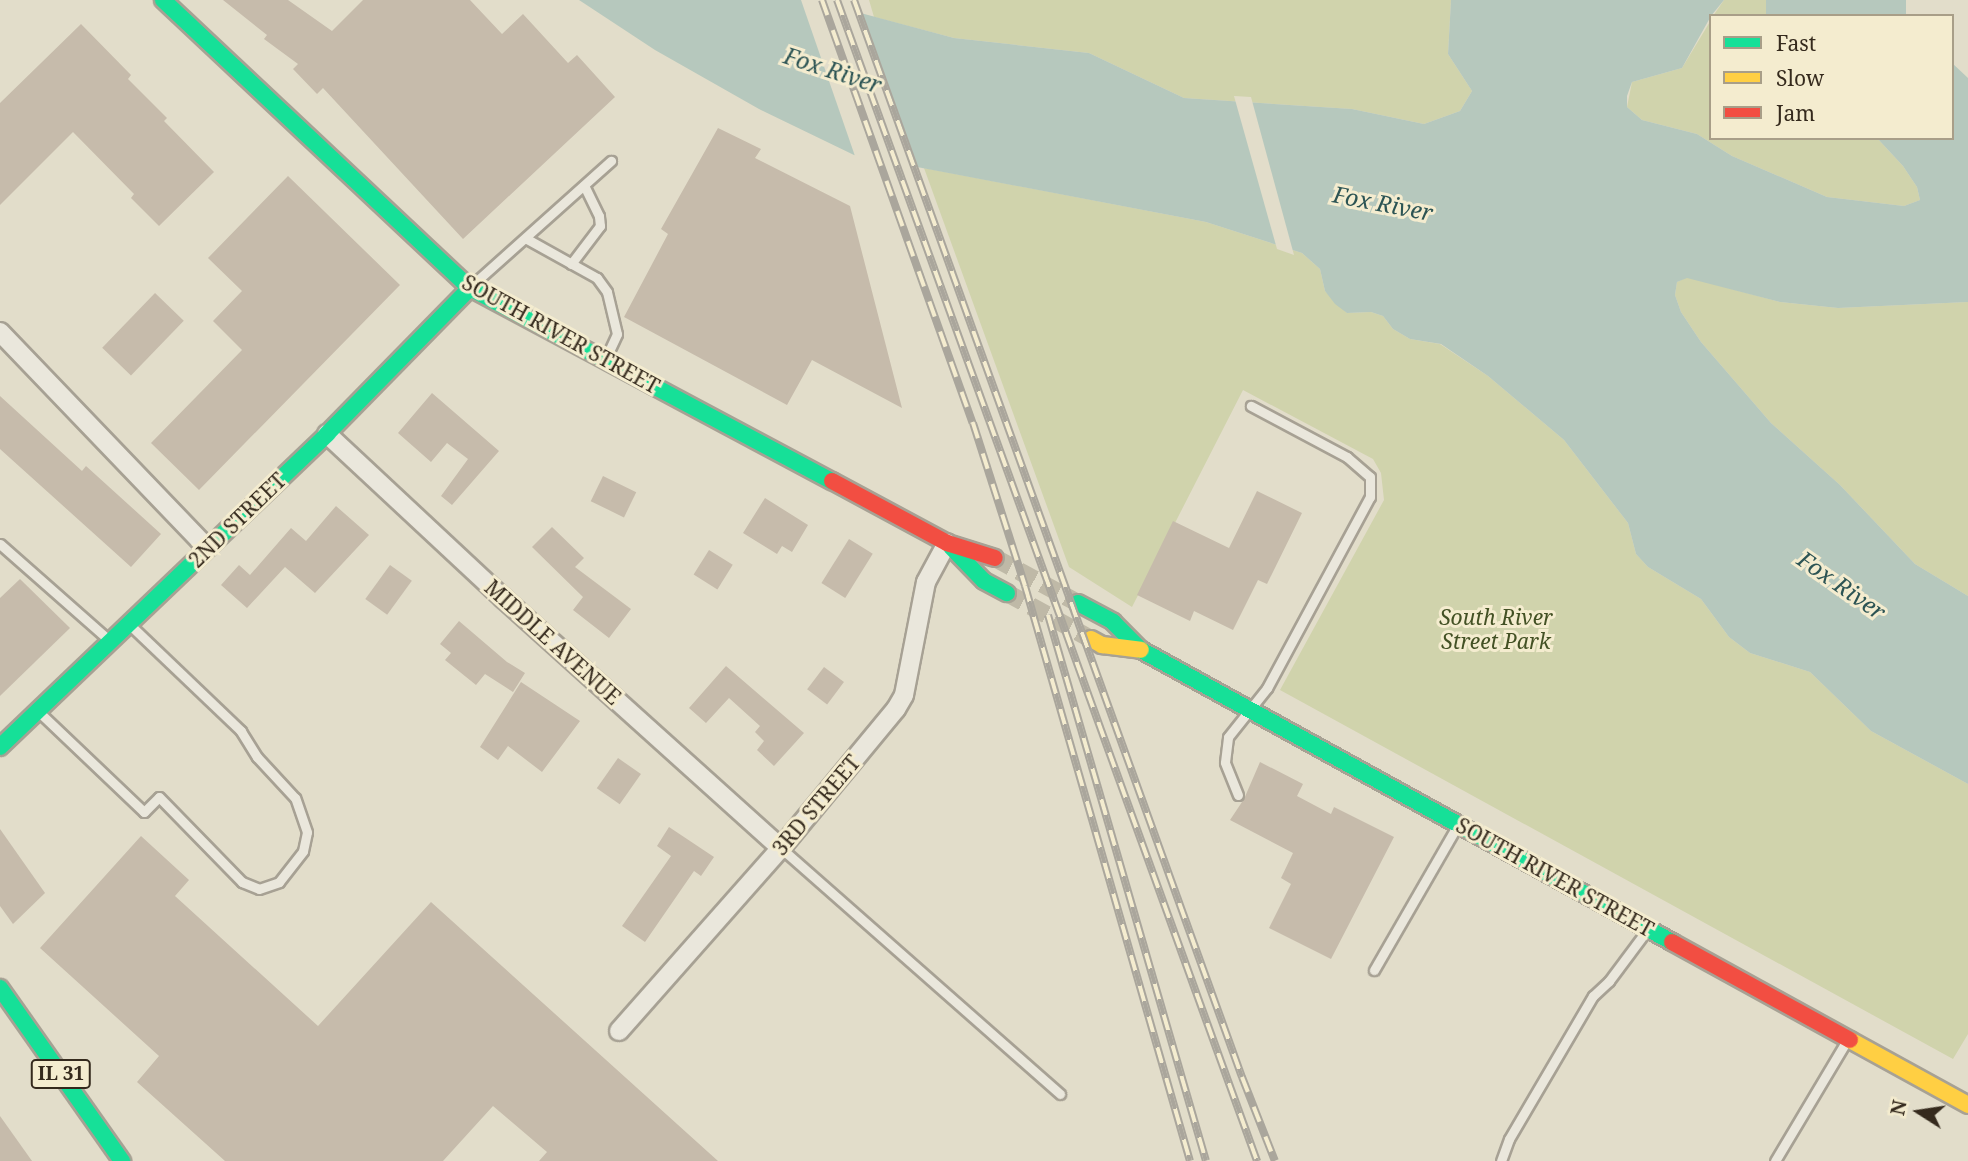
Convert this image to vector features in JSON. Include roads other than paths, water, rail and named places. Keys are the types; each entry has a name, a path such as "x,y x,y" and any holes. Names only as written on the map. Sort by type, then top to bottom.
{"street":[{"name":"SOUTH RIVER STREET","path":"163,0 470,288 947,543 995,558"},
{"name":"2ND STREET","path":"0,747 327,433 470,288"},
{"path":"0,332 207,548"},
{"name":"MIDDLE AVENUE","path":"327,433 503,598 781,848"},
{"name":"SOUTH RIVER STREET","path":"947,543 984,581 1007,593"},
{"name":"3RD STREET","path":"618,1031 781,848 896,709 904,695 926,582 947,543"},
{"name":"SOUTH RIVER STREET","path":"1078,603 1113,622 1141,650 1968,1105"},
{"name":"SOUTH RIVER STREET","path":"1091,639 1102,645 1141,650"},
{"name":"IL 31","path":"0,988 122,1161"}],"lane":[{"path":"470,288 611,161"},
{"path":"571,264 600,226 599,216 584,186"},
{"path":"527,239 597,278 607,292 617,334 605,360"},
{"path":"1238,795 1225,762 1225,745 1267,688 1370,497 1370,477 1348,457 1251,406"},
{"path":"0,544 110,641"},
{"path":"38,711 144,812 159,797 242,882 259,888 279,882 303,851 307,832 295,798 257,757 241,731 129,623"},
{"path":"1374,970 1458,824"},
{"path":"781,848 1060,1094"},
{"path":"1501,1161 1509,1139 1593,996 1609,981 1647,929"},
{"path":"1775,1161 1847,1038"}],"water":[{"name":"Fox River","path":"579,0 812,0 954,38 1089,53 1184,98 1352,109 1424,124 1460,111 1472,91 1448,54 1451,0 1724,0 1713,14 1709,14 1709,20 1682,68 1632,82 1627,96 1627,107 1642,120 1697,134 1732,156 1827,197 1904,206 1920,200 1917,187 1903,166 1879,140 1954,140 1954,65 1968,78 1968,302 1838,308 1780,302 1687,278 1677,282 1675,295 1681,312 1701,342 1771,423 1840,485 1915,564 1968,596 1968,784 1871,731 1810,672 1750,653 1729,637 1701,599 1648,567 1636,554 1628,523 1564,440 1488,376 1441,344 1410,339 1393,329 1383,316 1371,312 1347,313 1335,304 1325,291 1320,269 1302,253 1206,222 854,155 759,109 655,50"},
{"path":"1766,0 1906,0 1906,14 1766,14"}],"tunnel":[{"path":"995,558 1078,603"},
{"path":"1007,593 1091,639"}],"railway":[{"path":"822,0 973,423 1025,586 1190,1161"},
{"path":"837,0 1257,1161"},
{"path":"854,0 1242,1077 1275,1161"},
{"path":"1048,615 1206,1161"}],"park label":[{"name":"South River Street Park","path":"1496,629"}]}
